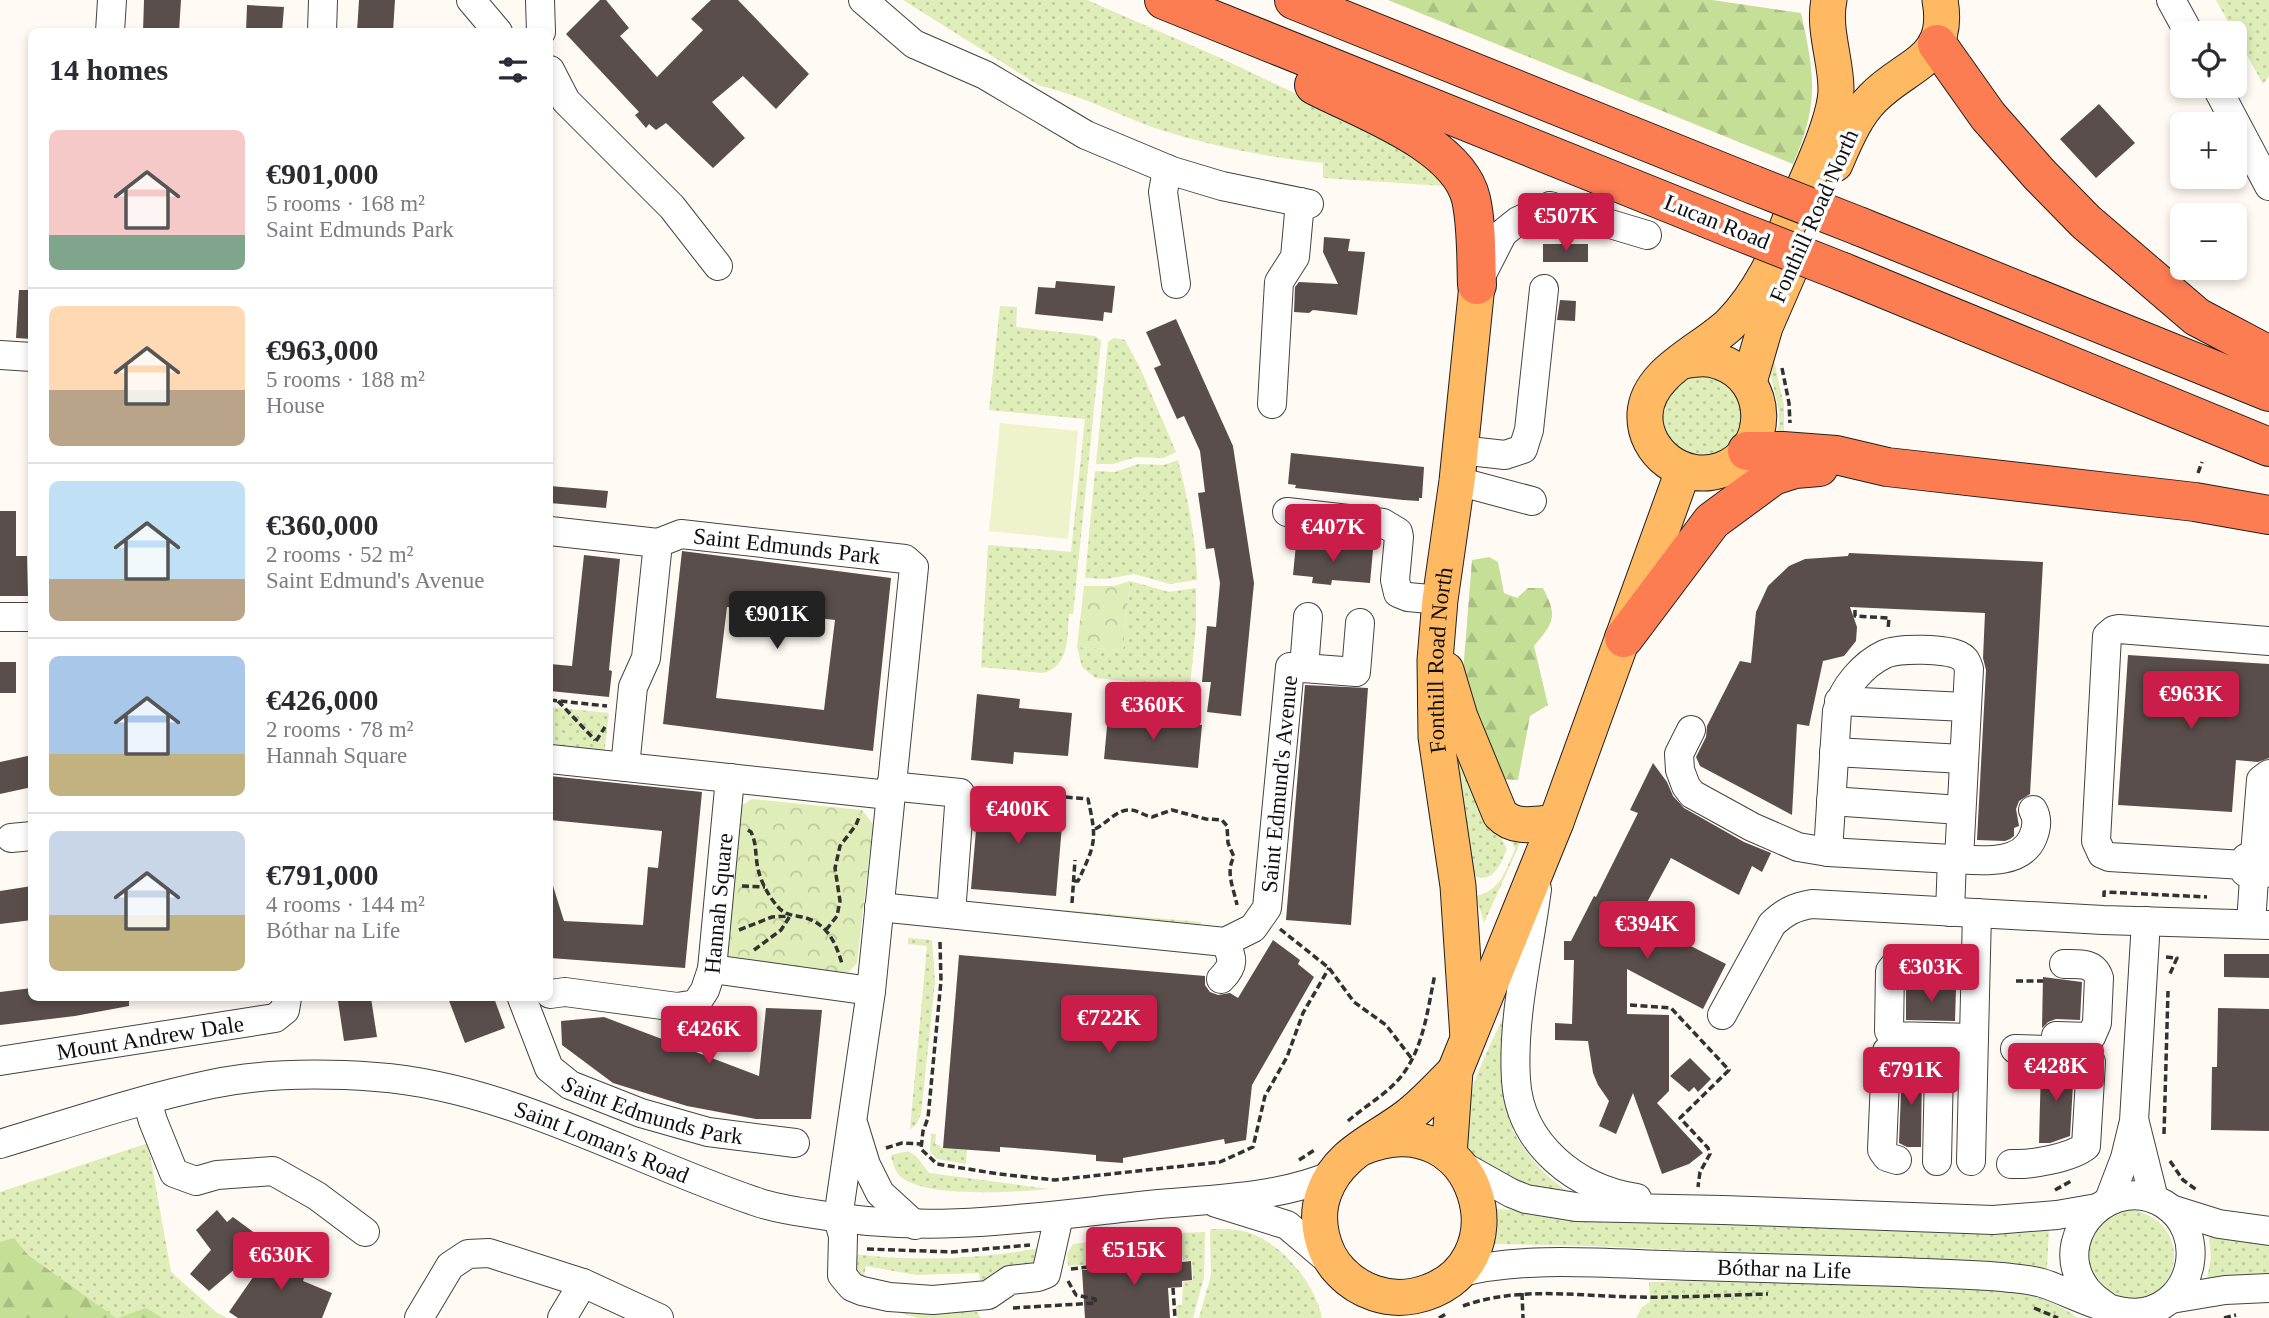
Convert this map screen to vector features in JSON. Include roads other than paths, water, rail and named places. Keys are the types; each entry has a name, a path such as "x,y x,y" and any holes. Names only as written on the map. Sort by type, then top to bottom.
{"highway":[{"path":"1150,0 1404,129 1445,158 1462,180 1470,198 1477,285"},
{"name":"Lucan Road","path":"1164,0 1843,272 2269,447"},
{"name":"Lucan Road","path":"1294,0 2269,392"},
{"path":"1937,44 1989,117 2086,222 2197,317 2269,355"},
{"path":"1747,452 1783,451 1836,455 1888,467 2195,502 2269,515"},
{"path":"1624,638 1712,521 1773,476 1809,467 1888,467"}],"main road":[{"name":"Fonthill Road North","path":"1455,1160 1455,1072 1556,822 1684,471 1671,465 1655,449 1646,427 1645,414 1653,388 1662,377 1730,324 1772,264 1831,116 1836,92 1827,22 1829,0"},
{"path":"1937,44 1942,30 1940,0"},
{"name":"Fonthill Road North","path":"1749,382 1765,327 1855,121 1872,99 1928,57 1937,44"},
{"name":"Fonthill Road North","path":"1468,1038 1458,886 1436,737 1435,660 1477,285"},
{"path":"1683,361 1719,361 1733,368 1749,382 1757,397 1760,421 1747,452 1731,466 1696,473 1684,471"},
{"path":"1439,615 1460,717 1500,814 1510,822 1520,825 1556,822"},
{"name":"Fonthill Road North","path":"1353,1136 1409,1115 1455,1072"},
{"name":"Fonthill Road North","path":"1353,1136 1413,1139 1435,1146 1455,1160"},
{"name":"Fonthill Road North","path":"1353,1136 1348,1156 1325,1161 1320,1223 1325,1248 1342,1273 1355,1318"},
{"path":"1342,1273 1378,1295 1405,1298 1424,1310 1445,1284 1458,1273 1470,1256 1478,1235 1480,1213 1475,1191 1455,1160"}],"street":[{"path":"110,28 112,0"},
{"path":"321,28 323,0"},
{"path":"471,0 495,28"},
{"path":"540,0 541,28"},
{"path":"863,0 914,44 985,75 1086,135 1167,169 1222,186 1304,203 1296,257 1279,282 1272,404"},
{"path":"2171,0 2182,21"},
{"path":"553,76 566,101 672,207 718,266"},
{"path":"2222,98 2269,186"},
{"path":"1167,169 1163,192 1175,284"},
{"path":"1477,285 1503,233 1518,221 1550,206 1647,235"},
{"path":"1458,465 1523,449 1529,430 1545,289"},
{"path":"0,355 28,357"},
{"path":"1458,465 1532,502"},
{"path":"1287,512 1383,523 1398,532 1395,580 1398,593 1439,615"},
{"path":"553,531 659,543 646,658 633,687 625,767"},
{"name":"Saint Edmunds Park","path":"659,543 681,534 905,559 914,567 881,791 879,907 838,1219 843,1236 842,1275 852,1287 875,1295 956,1299 989,1306"},
{"path":"0,617 28,617"},
{"path":"1304,668 1308,617"},
{"name":"Saint Edmund's Avenue","path":"1225,942 1253,928 1267,908 1290,667 1356,672 1360,623"},
{"path":"2258,867 2109,857 2098,848 2095,841 2107,636 2119,629 2269,641"},
{"path":"1828,852 1839,701 1854,678 1887,653 1897,650 1959,654 1965,659 1969,669 1955,859 1963,912 1974,1038 1971,1161"},
{"path":"1839,701 1966,707"},
{"path":"1691,730 1679,754 1679,760 1682,775 1692,794 1752,827 1798,847 1828,852 1991,861 2024,849 2032,841 2037,827 2033,810"},
{"path":"1834,752 1963,759"},
{"path":"553,759 881,791 960,793 951,914"},
{"path":"1722,1015 1772,924 1796,906 1812,904 2260,925 2258,867 2261,780 2269,774"},
{"name":"Hannah Square","path":"553,994 565,992 677,1007 696,1004 705,990 712,969 730,778"},
{"path":"1831,801 1960,810"},
{"path":"1541,858 1517,1025 1516,1082 1523,1110 1534,1133 1545,1150 1560,1165 1577,1177 1613,1194 1723,1210"},
{"path":"879,907 1225,942 1232,956 1230,970 1221,979"},
{"path":"2134,1121 2162,1204 2182,1222 2190,1238 2192,1254 2186,1279 2171,1299 2142,1312 2120,1312 2091,1295 2081,1282 2075,1266 2074,1249 2078,1233 2086,1219 2103,1204 2125,1158 2134,1121 2146,921"},
{"path":"1905,959 1898,961 1890,971 1889,1031 1892,1035 1974,1038"},
{"path":"2011,1164 2076,1153 2086,1146 2088,1141 2091,1062 2087,1053 2015,1042 2091,1037 2094,1034 2097,1023 2097,972 2092,966 2085,964 2054,973"},
{"path":"712,969 870,990"},
{"name":"Mount Andrew Dale","path":"0,1061 275,1018 285,1010 286,1001"},
{"name":"Saint Edmunds Park","path":"535,1001 549,1068 570,1085 641,1113 708,1132 795,1143"},
{"path":"1897,1160 1887,1157 1882,1150 1886,1056 1891,1049 1928,1049 1938,1057 1939,1068 1937,1161"},
{"name":"Saint Loman's Road","path":"0,1144 213,1084 311,1074 378,1077 461,1092 539,1118 756,1202 838,1219 915,1225 969,1224 1209,1201 1309,1185 1325,1161"},
{"path":"147,1101 174,1173 196,1181 217,1175 273,1171 317,1196 365,1232"},
{"name":"Saint Edmunds Park","path":"852,1116 866,1166 880,1193 915,1225"},
{"path":"1455,1160 1511,1193 1559,1206 2010,1220 2057,1215 2124,1196 2139,1195 2219,1224 2269,1231"},
{"name":"Saint Loman's Road","path":"1209,1201 1287,1224 1342,1273"},
{"path":"989,1306 1010,1280 1046,1274 1059,1216"},
{"path":"419,1318 450,1266 468,1254 489,1253 583,1283 659,1318"},
{"name":"Bóthar na Life","path":"1458,1273 1482,1267 1529,1263 1781,1268 1988,1276 2040,1282 2120,1312"},
{"path":"562,1318 583,1283"},
{"path":"2171,1299 2225,1290 2269,1288"}]}
